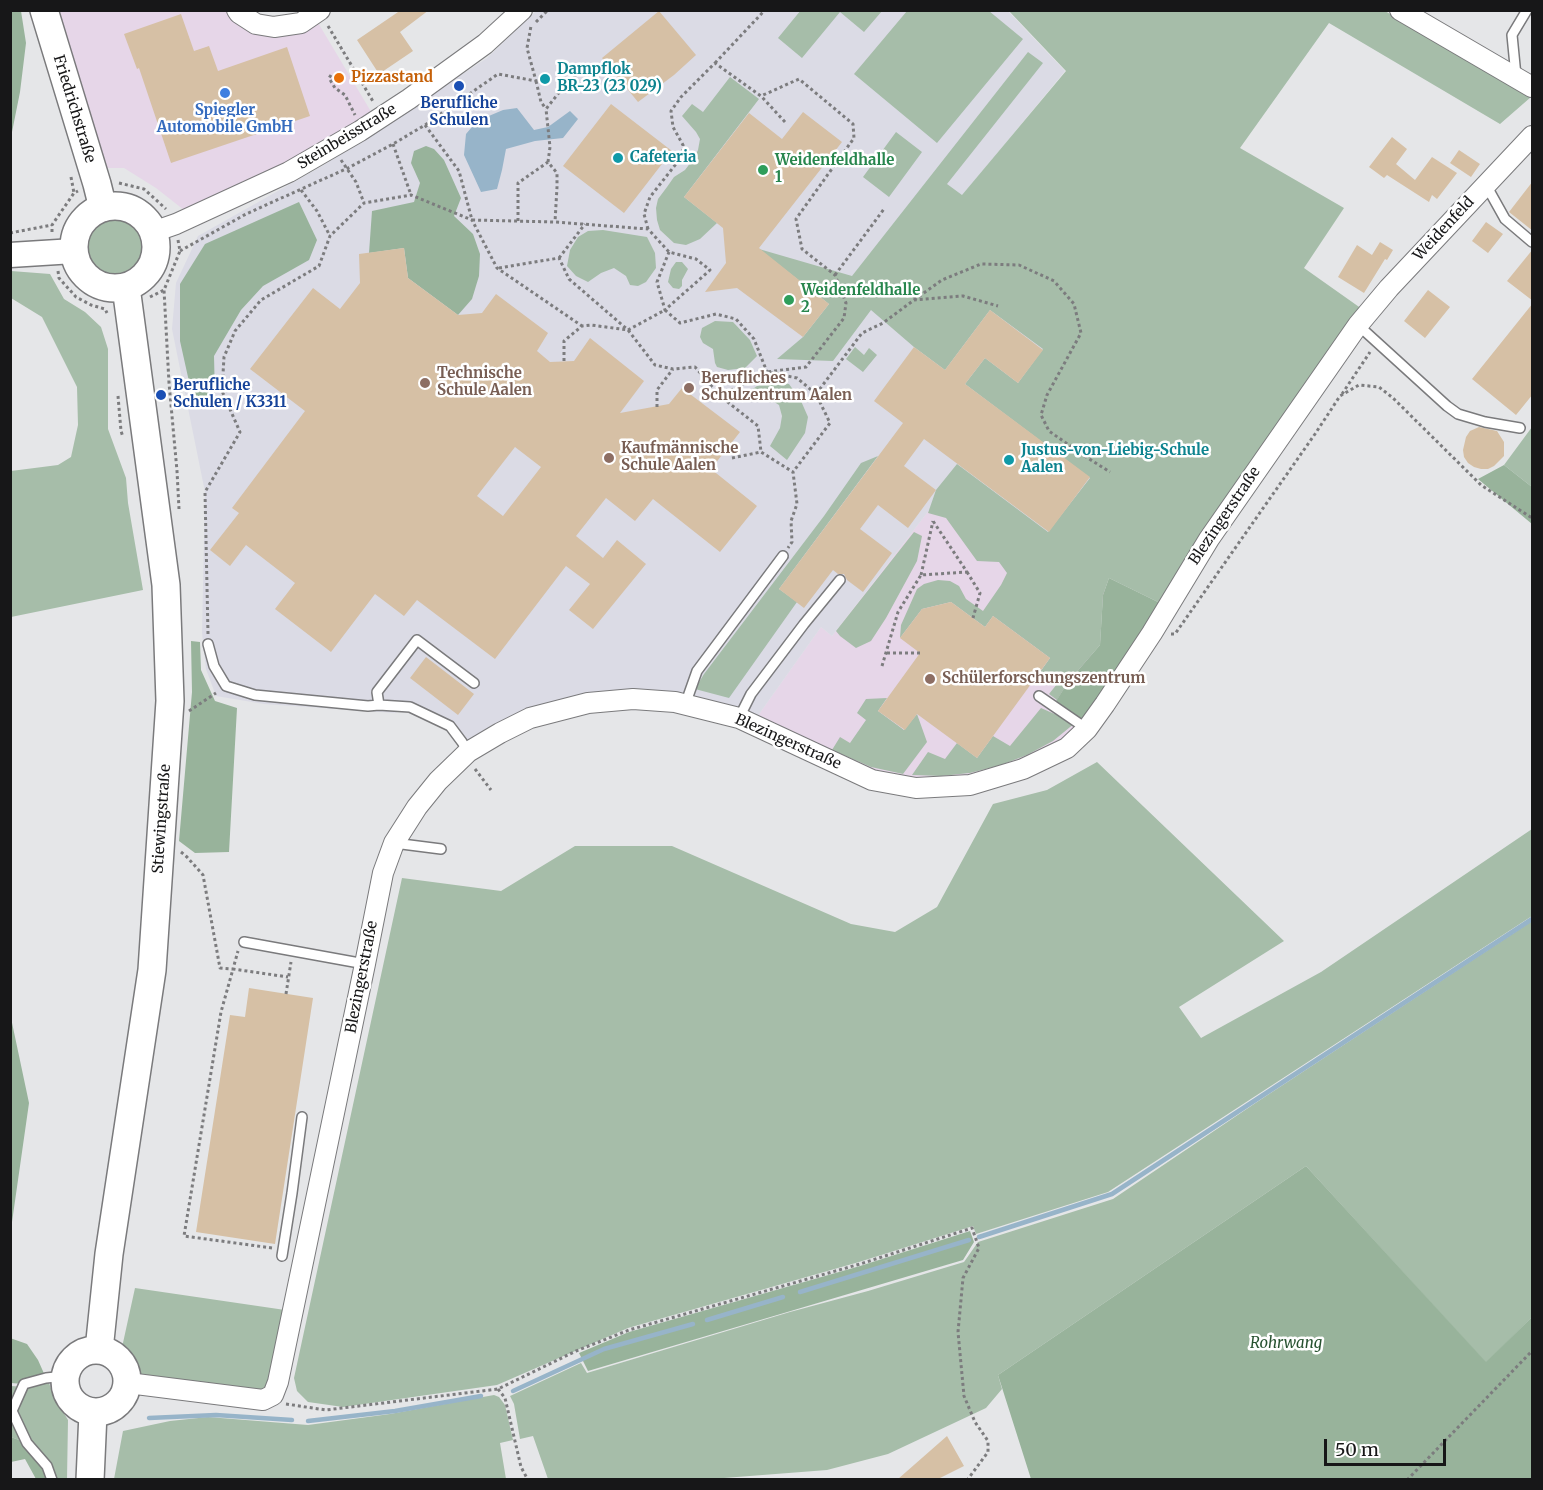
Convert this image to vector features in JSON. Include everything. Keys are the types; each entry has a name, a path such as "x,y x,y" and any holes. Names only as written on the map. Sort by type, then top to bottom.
{"main road":[{"name":"Friedrichstraße","path":"44,10 103,208"},
{"path":"115,206 127,208 138,213 147,221 165,221 156,245 154,259 148,271 138,281 126,287 102,286 92,281 64,252 81,224 91,214 103,208 115,206"},
{"name":"Stiewingstraße","path":"88,1346 109,1254 152,970 170,701 166,585 126,287"},
{"path":"83,1418 117,1406 123,1398 128,1383 126,1369 121,1361 114,1355 88,1346 87,1351 71,1362 60,1377 70,1399 77,1407 87,1412 83,1418 90,1479"}],"street":[{"path":"237,10 256,24 274,27 301,23 320,11"},
{"name":"Steinbeisstraße","path":"165,221 289,172 360,131 485,44 522,10"},
{"path":"1400,10 1525,82"},
{"name":"Weidenfeld","path":"1358,325 1389,288 1533,136"},
{"path":"10,255 64,252"},
{"name":"Blezingerstraße","path":"273,1395 278,1382 304,1194 365,964 383,873 394,843 417,807 466,754 530,718 588,703 633,699 675,702 738,718 872,780 916,788 970,785 1023,769 1067,748 1087,729 1152,633 1209,538 1358,325"},
{"path":"128,1383 263,1400 273,1395"}],"lane":[{"path":"1525,82 1512,35 1527,10"},
{"path":"1486,185 1505,219 1533,242"},
{"path":"1358,325 1458,414 1485,422 1520,428"},
{"path":"685,705 697,671 783,556"},
{"path":"738,718 751,694 840,580"},
{"path":"379,705 377,692 417,640 474,683"},
{"path":"208,644 214,666 226,686 255,696 368,706 410,706 450,726 462,742 466,754"},
{"path":"1039,696 1087,729"},
{"path":"394,843 441,849"},
{"path":"244,942 365,964"},
{"path":"282,1253 304,1194 302,1117"},
{"path":"52,1479 47,1466 27,1443 12,1411 24,1384 60,1377"}],"path":[{"path":"548,10 531,26 527,48 541,102 546,109 550,147 548,162 557,173 555,222"},
{"path":"564,361 564,341 582,326 628,330 665,310 710,270 696,259 669,252 648,229 644,214 650,197 683,155 683,144 673,127 671,111 681,97 765,10"},
{"path":"320,11 382,117"},
{"path":"546,109 569,80 593,63"},
{"path":"715,63 761,96 785,122"},
{"path":"177,471 168,383 164,290 180,251 246,214 348,168 393,144 425,125 498,74 536,81"},
{"path":"331,75 329,78 335,88 345,95 360,131"},
{"path":"720,396 767,372 806,367 844,318 846,303 835,274 802,249 796,219 854,138 853,124 799,79 761,96"},
{"path":"425,125 433,139 459,171 472,220 497,268 582,326"},
{"path":"393,144 411,195"},
{"path":"518,221 518,183 548,162"},
{"path":"348,168 364,203"},
{"path":"301,190 330,236"},
{"path":"10,232 52,225 74,193"},
{"path":"208,644 205,492 240,432 222,391 225,357 235,331 261,300 320,266 330,236 364,203 411,195 472,220 555,222 648,229"},
{"path":"835,274 884,209"},
{"path":"165,221 180,251"},
{"path":"497,268 559,258 585,224"},
{"path":"52,225 64,252 59,278 76,297 105,309 109,318"},
{"path":"669,252 657,282 665,310 680,323 716,314 736,319 754,339 767,372"},
{"path":"559,258 569,279 628,330 655,365 673,369 694,366 720,396 758,426 761,452"},
{"path":"816,394 862,333 883,323 942,280 981,264 1019,265 1054,281 1074,304 1081,333 1047,395 1041,415 1049,431 1110,472"},
{"path":"914,300 963,296 998,306"},
{"path":"1152,633 1175,634 1376,343"},
{"path":"657,407 657,390 673,369"},
{"path":"767,372 797,378 816,394 830,423 793,472 797,504 791,521 792,542 783,556"},
{"path":"1340,396 1359,385 1379,387 1481,485 1533,518"},
{"path":"118,393 117,404 121,431 125,440"},
{"path":"732,458 761,452 793,472"},
{"path":"882,666 898,612 921,575 933,520 980,593 973,618"},
{"path":"921,575 967,572"},
{"path":"887,653 920,653"},
{"path":"186,714 226,686"},
{"path":"466,754 491,790"},
{"path":"180,851 203,875 220,968 288,977"},
{"path":"244,942 239,949 221,1012 184,1236 282,1253"},
{"path":"286,994 293,951"},
{"path":"273,1395 285,1404 326,1410 498,1389 629,1330 860,1264 972,1228 979,1248 963,1278 958,1332 964,1396 975,1422 988,1441 988,1452 968,1479"},
{"path":"83,1418 62,1403 56,1391 60,1377 55,1364 76,1348 88,1346"},
{"path":"1407,1479 1533,1351"},
{"path":"498,1389 505,1398 521,1467 528,1479"}],"shaded area":[{"path":"56,11 229,11 235,20 317,21 373,115 287,165 184,210 156,188 124,168 107,168"},
{"name":"Berufliches Schulzentrum Aalen","path":"536,11 1008,11 1065,71 962,196 1207,526 1160,603 954,478 832,636 821,627 752,724 675,702 588,703 470,752 450,726 410,707 395,713 264,704 216,696 206,669 202,633 205,492 172,329 176,283 198,236 324,165 487,58"},
{"path":"954,478 1105,590 1079,722 1067,748 1023,769 916,788 752,724 821,627 832,636"}],"green space":[{"path":"11,10 21,11 26,43 11,137"},
{"path":"801,10 882,11 864,32 840,12 802,58 778,38"},
{"path":"907,11 989,11 1023,39 937,143 854,74"},
{"path":"1009,11 1385,11 1531,97 1500,124 1329,23 1240,148 1344,208 1304,268 1362,309 1207,526 1160,603 1109,578 1103,595 1100,645 1068,682 1057,700 1049,694 1057,684 1040,672 1050,658 993,616 985,627 951,602 922,609 900,638 901,625 917,589 924,584 938,580 950,581 959,586 966,599 983,611 1007,573 999,562 977,561 946,518 928,513 936,490 957,464 1048,532 1090,478 965,384 985,358 1018,383 1043,349 990,310 945,370 871,310 833,361 777,359 803,337 829,304 759,249 852,276 1028,52 1043,63 947,184 962,195 1066,71"},
{"path":"730,77 759,99 684,197 717,223 700,239 686,245 674,243 660,230 656,208 658,199 674,177 685,170 698,150 700,139 682,116 692,104 703,112"},
{"path":"896,132 922,152 889,197 863,177"},
{"path":"426,146 434,149 444,160 461,198 454,216 473,234 480,254 479,276 472,299 458,315 408,278 404,248 369,253 372,211 414,202 420,183 411,163 414,151"},
{"path":"299,202 317,240 309,260 263,286 241,310 214,356 215,397 194,404 180,341 180,284 205,244"},
{"path":"109,219 121,219 137,227 143,237 145,249 143,261 137,271 121,279 109,279 93,271 85,255 85,243 93,227"},
{"path":"603,230 647,237 655,253 656,268 646,282 638,286 630,285 626,276 614,268 588,282 576,276 567,266 570,250 578,237 588,231"},
{"path":"676,262 682,262 688,269 679,289 673,288 668,282 671,269"},
{"path":"11,271 50,274 64,299 85,312 101,327 108,349 108,429 126,478 143,590 11,617 11,471 58,465 71,457 78,425 77,387 42,317 11,298"},
{"path":"715,321 733,322 750,340 757,356 745,368 728,370 717,367 713,349 703,343 700,337 702,328"},
{"path":"855,347 864,355 869,348 877,355 863,372 846,359"},
{"path":"776,382 789,384 801,401 808,417 805,433 787,460 770,446 780,428 782,416 779,405 768,398 749,402 747,393 757,386"},
{"path":"1532,427 1532,487 1504,465"},
{"path":"878,456 779,589 797,602 729,698 695,689 861,463"},
{"path":"1504,465 1532,487 1532,524 1478,479"},
{"path":"914,532 922,536 917,561 871,641 856,648 836,631"},
{"path":"1109,578 1160,603 1102,701 1079,722 1053,706 1068,682 1100,645 1103,595"},
{"path":"191,641 200,642 201,670 215,701 237,708 229,852 195,853 179,841 192,692"},
{"path":"887,698 878,711 904,730 917,714 927,742 903,774 871,767 832,750 840,737 850,743 866,720 857,713 866,699"},
{"path":"1041,708 1075,723 1053,741 1027,755 1001,765 970,773 941,776 912,775 928,752 945,759 957,743 977,758 993,736 1010,746"},
{"path":"1097,762 1284,941 1179,1007 1201,1038 1321,972 1532,829 1532,916 1108,1192 976,1234 973,1226 859,1262 628,1328 497,1385 343,1407 308,1402 297,1391 294,1378 402,878 501,891 575,846 672,846 851,924 895,932 937,907 993,804 1047,790"},
{"path":"1532,921 1532,1317 1486,1363 1306,1166 998,1375 1002,1389 986,1408 888,1454 827,1470 723,1479 548,1479 533,1436 520,1439 514,1404 510,1396 581,1363 587,1373 964,1262 978,1242 1113,1199"},
{"path":"11,1018 29,1103 10,1229"},
{"name":"Rohrwang","path":"1306,1166 1486,1362 1532,1317 1532,1479 1031,1479 998,1375"},
{"path":"970,1231 974,1242 963,1260 588,1371 579,1353 629,1332 860,1266"},
{"path":"135,1288 285,1310 266,1392 138,1376 121,1352"},
{"path":"10,1338 27,1344 46,1378 24,1384 11,1383"},
{"path":"49,1383 54,1397 68,1420 67,1479 52,1479 27,1443 11,1437 11,1386 27,1387"},
{"path":"494,1395 499,1397 505,1405 513,1440 500,1443 506,1479 114,1479 123,1431 170,1421 208,1417 308,1425 390,1414"},
{"path":"11,1437 27,1443 52,1479 36,1479 25,1459 11,1462"}],"water":[{"path":"517,108 534,130 548,127 570,111 578,119 563,138 535,141 506,149 497,189 481,192 464,155 466,134 477,121 503,110"}],"building":[{"path":"401,10 429,10 400,32 413,51 379,74 357,40"},
{"path":"659,11 696,55 638,102 602,58"},
{"name":"Spiegler Automobile GmbH","path":"181,14 194,51 209,46 218,71 287,47 310,116 171,163 139,68 137,69 124,34"},
{"name":"Cafeteria","path":"611,104 672,151 624,213 563,166"},
{"name":"Weidenfeldhalle 1","path":"803,112 842,142 759,248 829,304 803,337 737,288 705,292 726,263 723,228 684,197 749,113 782,139"},
{"path":"1392,137 1407,149 1396,164 1415,180 1432,157 1457,173 1437,199 1432,195 1429,202 1387,175 1384,178 1369,167"},
{"path":"1459,150 1480,164 1471,177 1450,163"},
{"path":"1533,181 1533,231 1509,212"},
{"path":"1486,222 1503,234 1488,253 1472,241"},
{"path":"1380,242 1393,250 1364,293 1338,277 1357,245 1372,255"},
{"path":"404,248 408,278 458,315 482,313 496,294 548,333 537,351 550,362 574,361 590,338 644,381 620,413 669,404 682,388 740,432 711,469 757,506 720,552 653,499 635,521 606,498 576,536 603,558 617,540 646,564 593,629 569,610 590,584 566,566 495,659 417,600 404,616 375,594 331,652 275,609 295,583 246,545 230,566 210,550 239,513 232,508 305,411 250,369 313,288 340,309 360,283 359,254","holes":["515,447 541,467 503,516 477,496"]},
{"path":"1533,249 1533,301 1507,281"},
{"path":"1428,290 1450,307 1425,338 1404,321"},
{"path":"1533,303 1533,394 1516,415 1472,379"},
{"name":"Justus-von-Liebig-Schule Aalen","path":"990,310 1043,350 1018,383 985,358 965,384 1090,477 1049,532 924,439 904,466 936,490 908,528 878,505 860,529 892,553 863,592 847,580 844,574 838,574 833,570 804,608 779,589 903,423 874,401 914,347 945,370"},
{"path":"1479,427 1497,431 1504,442 1504,456 1488,469 1474,467 1464,457 1466,437 1470,431"},
{"path":"951,602 985,627 993,616 1050,658 977,758 917,714 905,730 878,711 920,653 900,638 922,609"},
{"path":"426,657 474,694 458,715 410,678"},
{"path":"249,988 313,998 275,1244 196,1232 230,1015 245,1017"},
{"path":"947,1436 964,1466 938,1479 898,1479"}],"waterway":[{"path":"979,1237 1112,1194 1532,919"},
{"path":"800,1292 969,1240"},
{"path":"707,1320 783,1297"},
{"path":"513,1391 604,1349 693,1324"},
{"path":"308,1421 395,1411 481,1396"},
{"path":"149,1418 216,1415 292,1420"}],"place":[{"name":"Pizzastand","path":"339,78"},
{"name":"Dampflok BR-23 (23 029)","path":"545,79"},
{"name":"Berufliche Schulen","path":"459,86"},
{"name":"Spiegler Automobile GmbH","path":"225,93"},
{"name":"Cafeteria","path":"618,158"},
{"name":"Weidenfeldhalle 1","path":"763,170"},
{"name":"Weidenfeldhalle 2","path":"789,300"},
{"name":"Technische Schule Aalen","path":"425,383"},
{"name":"Berufliches Schulzentrum Aalen","path":"689,388"},
{"name":"Berufliche Schulen / K3311","path":"161,395"},
{"name":"Kaufmännische Schule Aalen","path":"609,458"},
{"name":"Justus-von-Liebig-Schule Aalen","path":"1009,460"},
{"name":"Schülerforschungszentrum","path":"930,679"}]}
